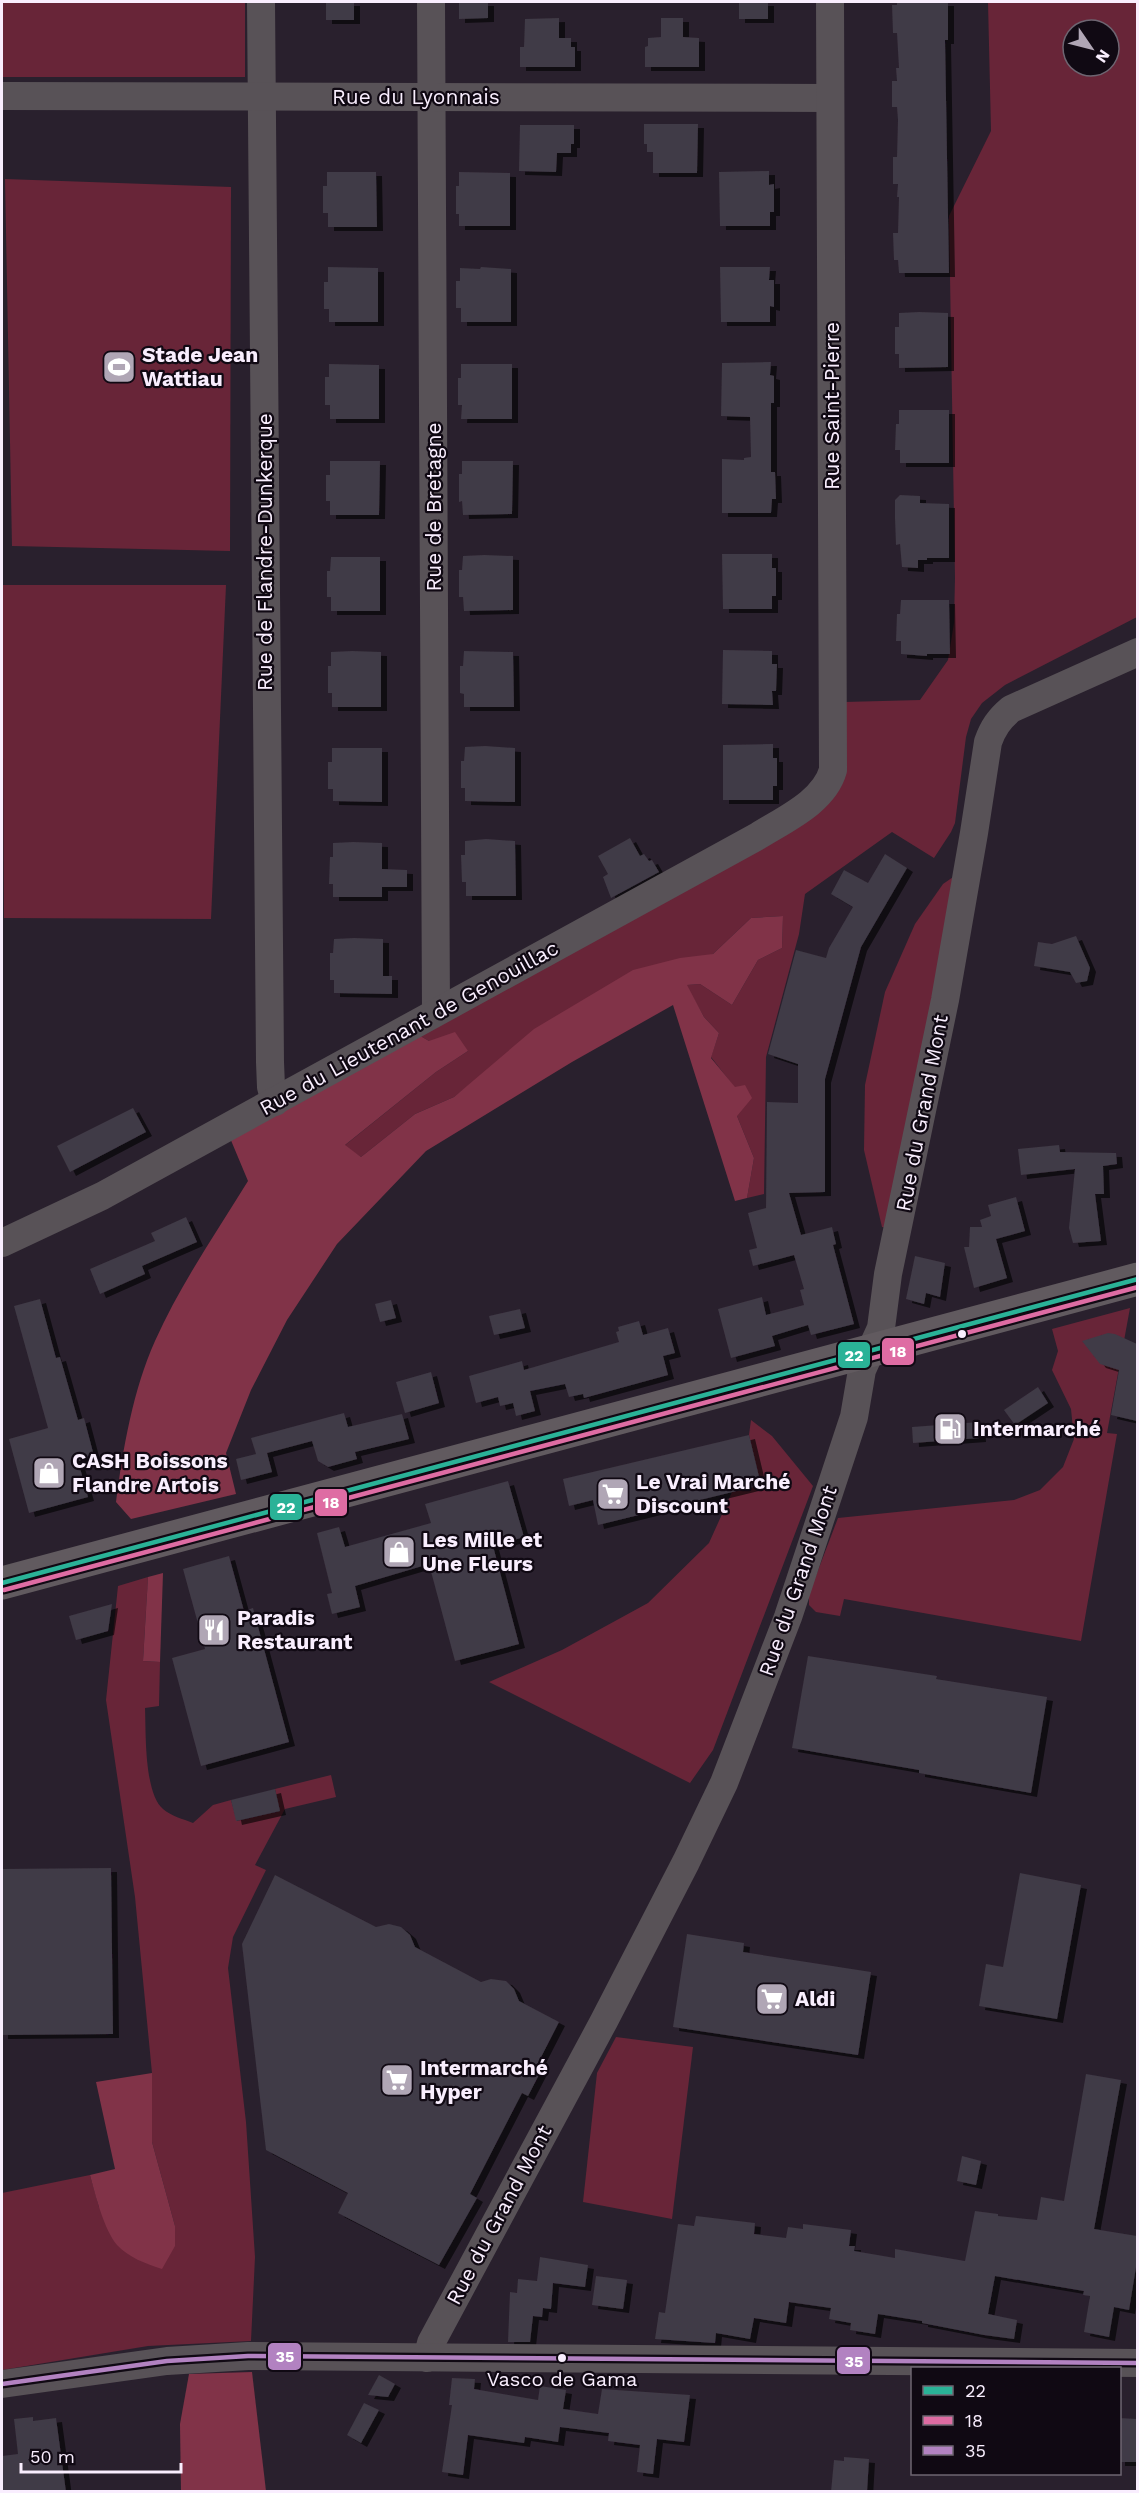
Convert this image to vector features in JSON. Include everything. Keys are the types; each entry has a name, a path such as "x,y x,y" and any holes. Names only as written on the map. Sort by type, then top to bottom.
{"main road":[{"path":"2,1584 1137,1279"}],"street":[{"name":"Rue de Flandre-Dunkerque","path":"261,2 270,1062 271,1088 275,1102"},
{"name":"Rue de Bretagne","path":"431,2 436,1012"},
{"name":"Rue Saint-Pierre","path":"810,802 826,787 833,770 830,2"},
{"name":"Rue du Lyonnais","path":"2,96 830,98"},
{"name":"Rue du Grand Mont","path":"427,2358 431,2343 604,2021 724,1783 788,1617 854,1418 862,1370 881,1328 888,1274 945,1000 992,729 1001,717 1011,710 1137,652"},
{"name":"Rue du Lieutenant de Genouillac","path":"2,1243 102,1196 275,1102 758,836 810,802"},
{"path":"2,2384 74,2372 191,2359 248,2356 1137,2363"}],"shaded area":[{"path":"2,2 245,2 245,77 2,77"},
{"path":"988,2 1137,2 1137,617 1005,685 982,703 971,719 966,737 955,823 934,858 892,832 805,894 799,934 766,1057 764,1194 747,1198 754,1158 737,1116 735,1088 711,1057 719,1033 704,1017 686,985 700,984 732,1005 758,960 782,948 783,916 751,918 713,954 492,1067 454,1097 415,1114 361,1157 344,1146 436,1072 468,1051 429,1041 417,1034 824,803 844,702 920,700 948,660 954,623 955,578 949,216 991,131"},
{"name":"Stade Jean Wattiau","path":"5,179 231,187 230,551 12,546"},
{"path":"2,585 226,585 211,919 4,918"},
{"path":"959,873 894,1229 882,1227 864,1150 865,1085 885,992 915,924 943,884"},
{"path":"783,916 782,948 758,960 732,1005 700,984 687,985 704,1017 719,1033 711,1058 735,1087 745,1085 752,1098 737,1116 754,1158 747,1198 735,1201 673,1005 572,1062 426,1151 337,1244 287,1320 251,1390 226,1453 236,1494 131,1519 116,1502 130,1420 147,1360 176,1300 248,1181 230,1138 417,1034 429,1041 455,1032 468,1051 436,1072 345,1145 361,1157 415,1114 454,1097 534,1029 633,970 680,958 713,954 751,918"},
{"path":"1130,1308 1107,1433 1117,1434 1081,1641 844,1599 840,1616 816,1612 809,1605 809,1594 838,1518 1014,1500 1040,1490 1063,1467 1074,1439 1071,1409 1052,1370 1058,1351 1052,1329"},
{"path":"751,1420 772,1436 813,1486 713,1750 690,1783 489,1682 562,1650 648,1603 709,1543 732,1492 761,1485 749,1435"},
{"path":"163,1573 160,1662 143,1661 148,1577"},
{"path":"148,1577 143,1661 160,1662 159,1706 145,1708 146,1746 152,1790 163,1809 193,1823 213,1805 231,1800 237,1821 280,1811 275,1789 331,1775 336,1797 285,1809 255,1865 266,1870 233,1937 228,1968 246,2122 255,2257 251,2341 148,2346 2,2370 2,2193 90,2175 99,2207 175,2226 152,2142 152,2073 135,1897 106,1700 118,1586"},
{"path":"616,2037 693,2047 672,2219 583,2202 597,2073"},
{"path":"152,2073 152,2142 175,2226 175,2246 162,2269 132,2257 117,2245 104,2221 90,2175 115,2169 96,2082"},
{"path":"252,2372 266,2491 181,2492 180,2424 189,2374"}],"building":[{"path":"326,2 354,2 354,20 326,20"},
{"path":"459,2 488,2 488,18 459,19"},
{"path":"739,2 768,2 768,19 739,19"},
{"path":"897,2 948,2 948,40 945,40 949,273 899,273 898,260 894,260 893,233 898,233 899,197 897,197 898,184 893,184 893,157 897,157 898,120 897,107 892,107 892,81 897,81 896,68 899,68 897,33 893,33 892,5 897,5"},
{"path":"559,18 559,38 571,38 571,47 575,47 575,67 520,67 520,47 524,47 525,19"},
{"path":"661,18 683,18 683,37 699,38 699,67 645,67 645,47 648,46 648,38 661,37"},
{"path":"644,124 698,124 697,173 653,173 653,152 647,152 647,144 644,144"},
{"path":"520,125 574,125 574,144 571,144 571,153 557,153 556,172 519,171"},
{"path":"769,171 769,185 774,184 774,212 770,212 770,226 720,226 719,172"},
{"path":"327,172 376,172 377,227 328,227 328,213 323,213 323,186 327,186"},
{"path":"459,172 510,173 510,226 459,226 459,214 456,214 456,186 459,186"},
{"path":"328,267 378,268 378,322 329,322 329,309 324,309 324,282 328,282"},
{"path":"481,267 511,269 511,322 461,322 461,308 456,308 456,281 460,281 460,268 480,269"},
{"path":"720,267 770,267 769,280 774,280 774,307 770,306 770,322 721,322"},
{"path":"899,313 948,313 948,367 899,368 899,354 895,354 895,327 899,327"},
{"path":"771,362 770,375 774,376 774,403 771,403 771,472 775,472 776,499 772,499 771,513 722,513 722,459 744,460 744,458 751,457 750,417 721,416 722,363"},
{"path":"329,364 379,365 379,419 330,419 330,405 325,405 325,377 329,377"},
{"path":"461,364 512,364 512,419 461,419 462,405 458,405 458,378 461,378"},
{"path":"899,410 949,410 949,463 900,463 900,450 895,450"},
{"path":"330,461 380,461 379,515 330,515 330,501 326,501 326,475 330,475"},
{"path":"462,461 513,461 512,514 463,515 462,501 459,502 459,474 462,474"},
{"path":"900,495 920,496 920,503 949,504 949,558 927,558 927,560 918,560 918,568 902,567 900,544 896,545 895,518 895,500"},
{"path":"722,554 772,554 772,568 776,568 776,596 772,596 772,609 723,609"},
{"path":"463,556 513,556 513,610 464,611 463,597 459,597 459,570 462,570"},
{"path":"331,557 380,557 380,611 331,611 331,597 327,597 327,571 330,571"},
{"path":"901,600 949,600 950,654 927,654 927,656 901,654 901,641 896,641 897,614 900,614"},
{"path":"723,650 772,651 772,664 777,664 776,691 772,691 773,705 722,704"},
{"path":"464,651 513,652 514,707 464,707 464,694 460,693 460,666 463,666"},
{"path":"331,652 381,652 381,707 332,707 332,693 328,693 328,666 331,666"},
{"path":"773,744 773,758 777,758 777,786 773,786 773,800 723,800 723,745"},
{"path":"465,747 515,748 515,802 465,801 465,788 461,788 461,761 464,761"},
{"path":"332,748 382,748 382,802 333,801 333,789 328,789 328,762 332,762"},
{"path":"630,838 640,856 644,854 649,861 652,860 659,872 611,898 603,877 608,874 598,856"},
{"path":"486,839 515,841 516,896 466,896 466,882 462,882 461,855 465,855 465,841"},
{"path":"333,843 382,843 382,869 407,870 407,887 382,887 382,897 333,897 333,884 329,884"},
{"path":"885,854 907,868 861,947 825,1079 825,1192 789,1193 801,1235 832,1227 836,1244 833,1245 854,1324 811,1335 808,1325 772,1336 775,1346 731,1358 718,1309 762,1297 766,1315 804,1305 800,1290 804,1289 794,1255 753,1266 749,1250 757,1248 748,1213 766,1208 767,1102 798,1103 798,1064 768,1054 796,950 826,958 829,948 853,907 831,894 844,870 868,883"},
{"path":"1076,936 1090,968 1087,981 1076,983 1070,972 1034,966 1038,942 1052,944"},
{"path":"334,939 383,939 383,976 392,976 392,994 334,993 334,980 330,980 330,953 333,953"},
{"path":"133,1108 146,1132 70,1172 57,1146"},
{"path":"1059,1145 1060,1152 1116,1153 1117,1164 1103,1166 1104,1194 1095,1194 1101,1241 1073,1243 1069,1228 1075,1169 1021,1175 1018,1149"},
{"path":"1016,1197 1025,1231 996,1239 1007,1278 974,1288 964,1247 969,1247 970,1227 982,1227 980,1220 991,1216 988,1205"},
{"path":"186,1217 197,1242 142,1266 145,1274 100,1294 90,1269 155,1241 151,1233"},
{"path":"915,1256 945,1263 940,1297 926,1293 924,1304 906,1299"},
{"path":"40,1299 56,1358 60,1357 78,1420 84,1418 94,1456 78,1461 88,1497 29,1513 9,1439 48,1428 14,1306"},
{"path":"391,1300 396,1318 380,1322 375,1304"},
{"path":"520,1309 525,1328 494,1335 489,1316"},
{"path":"639,1321 643,1335 668,1328 675,1353 663,1356 668,1375 584,1398 583,1394 569,1397 565,1384 530,1391 535,1411 516,1416 513,1403 500,1406 498,1397 476,1403 469,1376 522,1361 524,1370 619,1342 616,1332 619,1331 618,1327"},
{"path":"1108,1333 1137,1344 1137,1421 1111,1415 1119,1370 1100,1364 1082,1341"},
{"path":"431,1372 439,1403 405,1413 396,1382"},
{"path":"1038,1387 1048,1403 1015,1425 1004,1410"},
{"path":"344,1413 348,1427 402,1414 409,1439 355,1452 357,1459 328,1467 318,1461 312,1441 267,1453 272,1472 241,1480 236,1459 256,1454 251,1438"},
{"path":"979,1422 980,1438 913,1443 912,1427"},
{"path":"749,1435 761,1485 598,1525 593,1500 569,1506 563,1479"},
{"path":"508,1481 524,1537 493,1546 519,1644 455,1661 429,1564 355,1586 360,1607 332,1614 327,1594 332,1593 317,1533 339,1527 345,1547 431,1523 425,1504"},
{"path":"229,1556 244,1611 253,1608 289,1742 201,1766 172,1658 205,1649 183,1569"},
{"path":"112,1604 108,1631 76,1640 69,1616"},
{"path":"808,1656 937,1676 936,1679 1047,1697 1031,1793 919,1773 919,1770 792,1748"},
{"path":"275,1789 280,1811 236,1821 231,1800"},
{"path":"111,1868 113,2034 2,2035 2,1869"},
{"path":"1020,1873 1081,1885 1057,2019 979,2006 986,1964 1003,1967"},
{"name":"Intermarché Hyper","path":"275,1875 376,1927 389,1924 401,1927 410,1935 415,1947 481,1982 491,1979 506,1981 514,1989 519,2001 559,2022 537,2065 543,2067 528,2096 522,2093 470,2194 477,2198 439,2265 338,2213 348,2193 266,2150 242,1944"},
{"name":"Aldi","path":"687,1934 744,1943 743,1952 871,1972 858,2055 673,2027"},
{"path":"1086,2074 1121,2080 1094,2229 1137,2236 1137,2261 1129,2310 1114,2307 1109,2337 1084,2332 1090,2296 1083,2295 1084,2291 995,2276 988,2314 1017,2320 1014,2339 878,2314 875,2334 850,2330 851,2323 829,2319 831,2308 789,2302 786,2323 754,2318 750,2339 716,2333 715,2343 655,2339 659,2312 665,2313 678,2224 694,2226 696,2216 755,2223 754,2234 786,2238 788,2227 803,2229 803,2224 851,2230 849,2246 855,2246 854,2251 895,2258 895,2249 965,2261 975,2211 1037,2220 1041,2197 1064,2201"},
{"path":"962,2156 981,2161 976,2185 957,2181"},
{"path":"540,2257 588,2265 585,2287 553,2283 551,2309 543,2308 542,2317 533,2316 530,2342 508,2342 510,2292 517,2293 518,2279 537,2281"},
{"path":"596,2276 627,2280 623,2309 592,2305"},
{"path":"379,2375 395,2384 388,2397 368,2395"},
{"path":"452,2378 475,2379 474,2389 538,2400 540,2386 566,2390 563,2409 598,2414 602,2389 690,2395 684,2442 657,2439 653,2474 637,2472 640,2445 608,2441 609,2433 560,2427 558,2442 525,2437 524,2443 468,2435 463,2475 442,2472 452,2405 449,2405"},
{"path":"364,2403 379,2410 361,2443 347,2435"},
{"path":"33,2417 33,2421 56,2418 66,2492 2,2492 2,2456 18,2454 14,2419"},
{"path":"1121,2418 1137,2419 1137,2462 1121,2462"},
{"path":"844,2457 869,2459 867,2492 831,2492 834,2460 844,2461"}],"transit line":[{"name":"22","path":"2,1583 1138,1279"},
{"name":"18","path":"4,1590 1138,1287"},
{"name":"35","path":"2,2384 167,2361 248,2356 1138,2363"}],"place":[{"name":"Stade Jean Wattiau","path":"119,367"},
{"name":"Intermarché","path":"950,1429"},
{"name":"CASH Boissons Flandre Artois","path":"49,1473"},
{"name":"Le Vrai Marché Discount","path":"613,1494"},
{"name":"Les Mille et Une Fleurs","path":"399,1552"},
{"name":"Paradis Restaurant","path":"214,1630"},
{"name":"Aldi","path":"772,1999"},
{"name":"Intermarché Hyper","path":"397,2080"},
{"name":"Vasco de Gama","path":"562,2358"}]}
